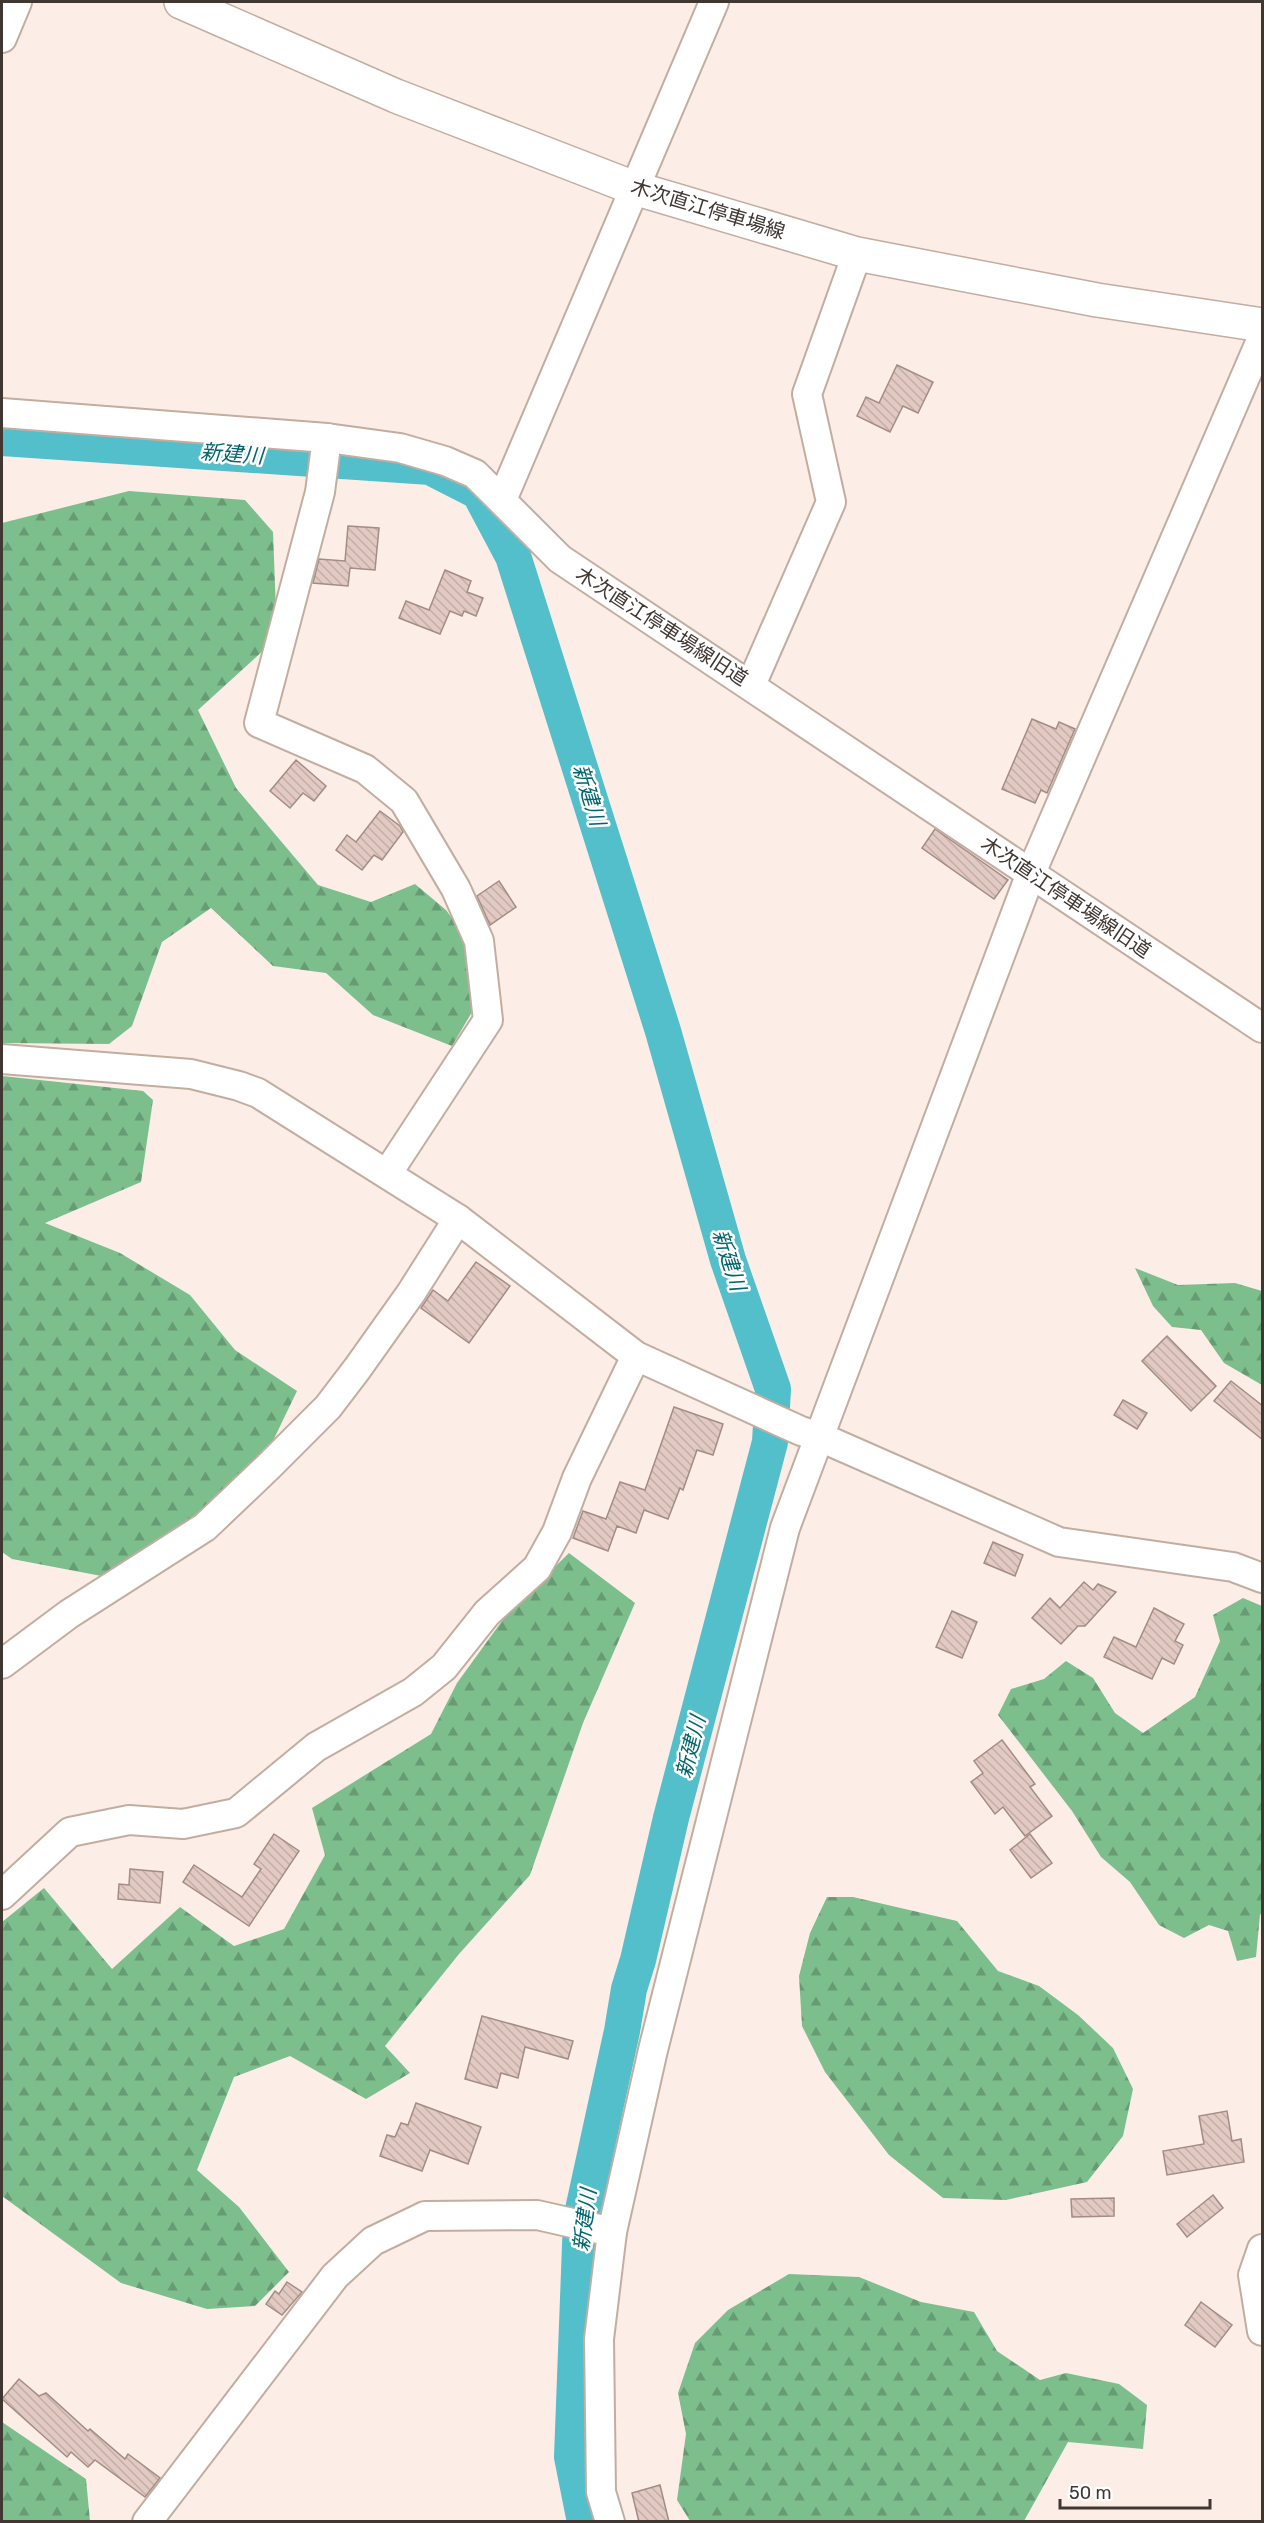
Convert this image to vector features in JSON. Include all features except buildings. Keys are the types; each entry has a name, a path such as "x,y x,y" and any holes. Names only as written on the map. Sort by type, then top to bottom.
{"main road":[{"name":"木次直江停車場線","path":"181,2 396,96 634,188 857,254 1097,300 1263,325"}],"street":[{"path":"2,38 17,2"},
{"path":"502,500 714,2"},
{"path":"751,685 831,502 807,394 857,254"},
{"path":"610,2522 601,2492 599,2339 606,2230 811,1434 1031,873 1263,338"},
{"name":"木次直江停車場線旧道","path":"2,413 327,438 400,448 445,461 476,474 560,559 1031,873 1096,919 1263,1028"},
{"path":"327,438 320,492 260,723 365,769 404,801 456,889 479,941 488,1020 387,1174"},
{"path":"2,1059 191,1074 258,1093 458,1219 636,1356 729,1399 1059,1542 1233,1568 1263,1578"},
{"path":"2,1664 69,1614 205,1527 269,1466 328,1407 411,1293 458,1219"},
{"path":"2,1895 70,1832 129,1820 183,1824 236,1813 316,1748 413,1692 444,1667 486,1613 537,1568 557,1532 577,1478 636,1356"},
{"path":"147,2522 335,2276 373,2241 425,2216 537,2215 606,2230"},
{"path":"1263,2249 1253,2275 1263,2331"}],"green space":[{"path":"129,491 245,500 273,532 277,638 198,710 236,788 318,885 371,902 415,884 446,910 470,943 472,1012 452,1046 373,1015 326,973 273,966 211,908 162,942 132,1026 109,1044 2,1043 2,523"},
{"path":"2,1076 143,1091 153,1100 141,1182 45,1223 120,1253 190,1295 235,1350 297,1391 270,1447 202,1512 112,1578 12,1559 2,1552"},
{"path":"1135,1268 1178,1285 1235,1283 1262,1291 1262,1385 1224,1363 1201,1330 1172,1327 1153,1306"},
{"path":"569,1553 635,1603 583,1723 530,1875 459,1954 385,2046 410,2073 366,2099 290,2056 234,2077 197,2170 239,2207 289,2272 255,2306 207,2309 121,2283 2,2196 2,1922 44,1888 112,1969 180,1907 234,1946 284,1929 325,1855 312,1808 431,1734 457,1683 507,1614"},
{"path":"1243,1598 1262,1606 1262,1912 1256,1957 1237,1961 1228,1931 1209,1925 1184,1938 1159,1925 1130,1882 1101,1857 1072,1811 998,1715 1011,1689 1044,1679 1066,1661 1093,1678 1115,1713 1143,1733 1195,1697 1220,1641 1213,1615"},
{"path":"827,1897 853,1897 957,1921 998,1971 1039,1986 1078,2015 1113,2048 1133,2089 1123,2136 1087,2182 1006,2200 943,2198 889,2155 825,2072 802,2026 799,1976 810,1933"},
{"path":"789,2274 859,2277 921,2302 974,2312 997,2351 1040,2380 1066,2373 1119,2384 1147,2405 1143,2449 1068,2442 1024,2521 690,2521 677,2500 686,2434 678,2393 695,2343 728,2310"},
{"path":"2,2422 86,2479 90,2521 2,2521"}],"waterway":[{"name":"新建川","path":"2,438 430,467 479,492 513,556 663,1031 728,1260 773,1389 770,1442 671,1818 638,1960 629,1989 581,2219 572,2457 585,2522"}]}
